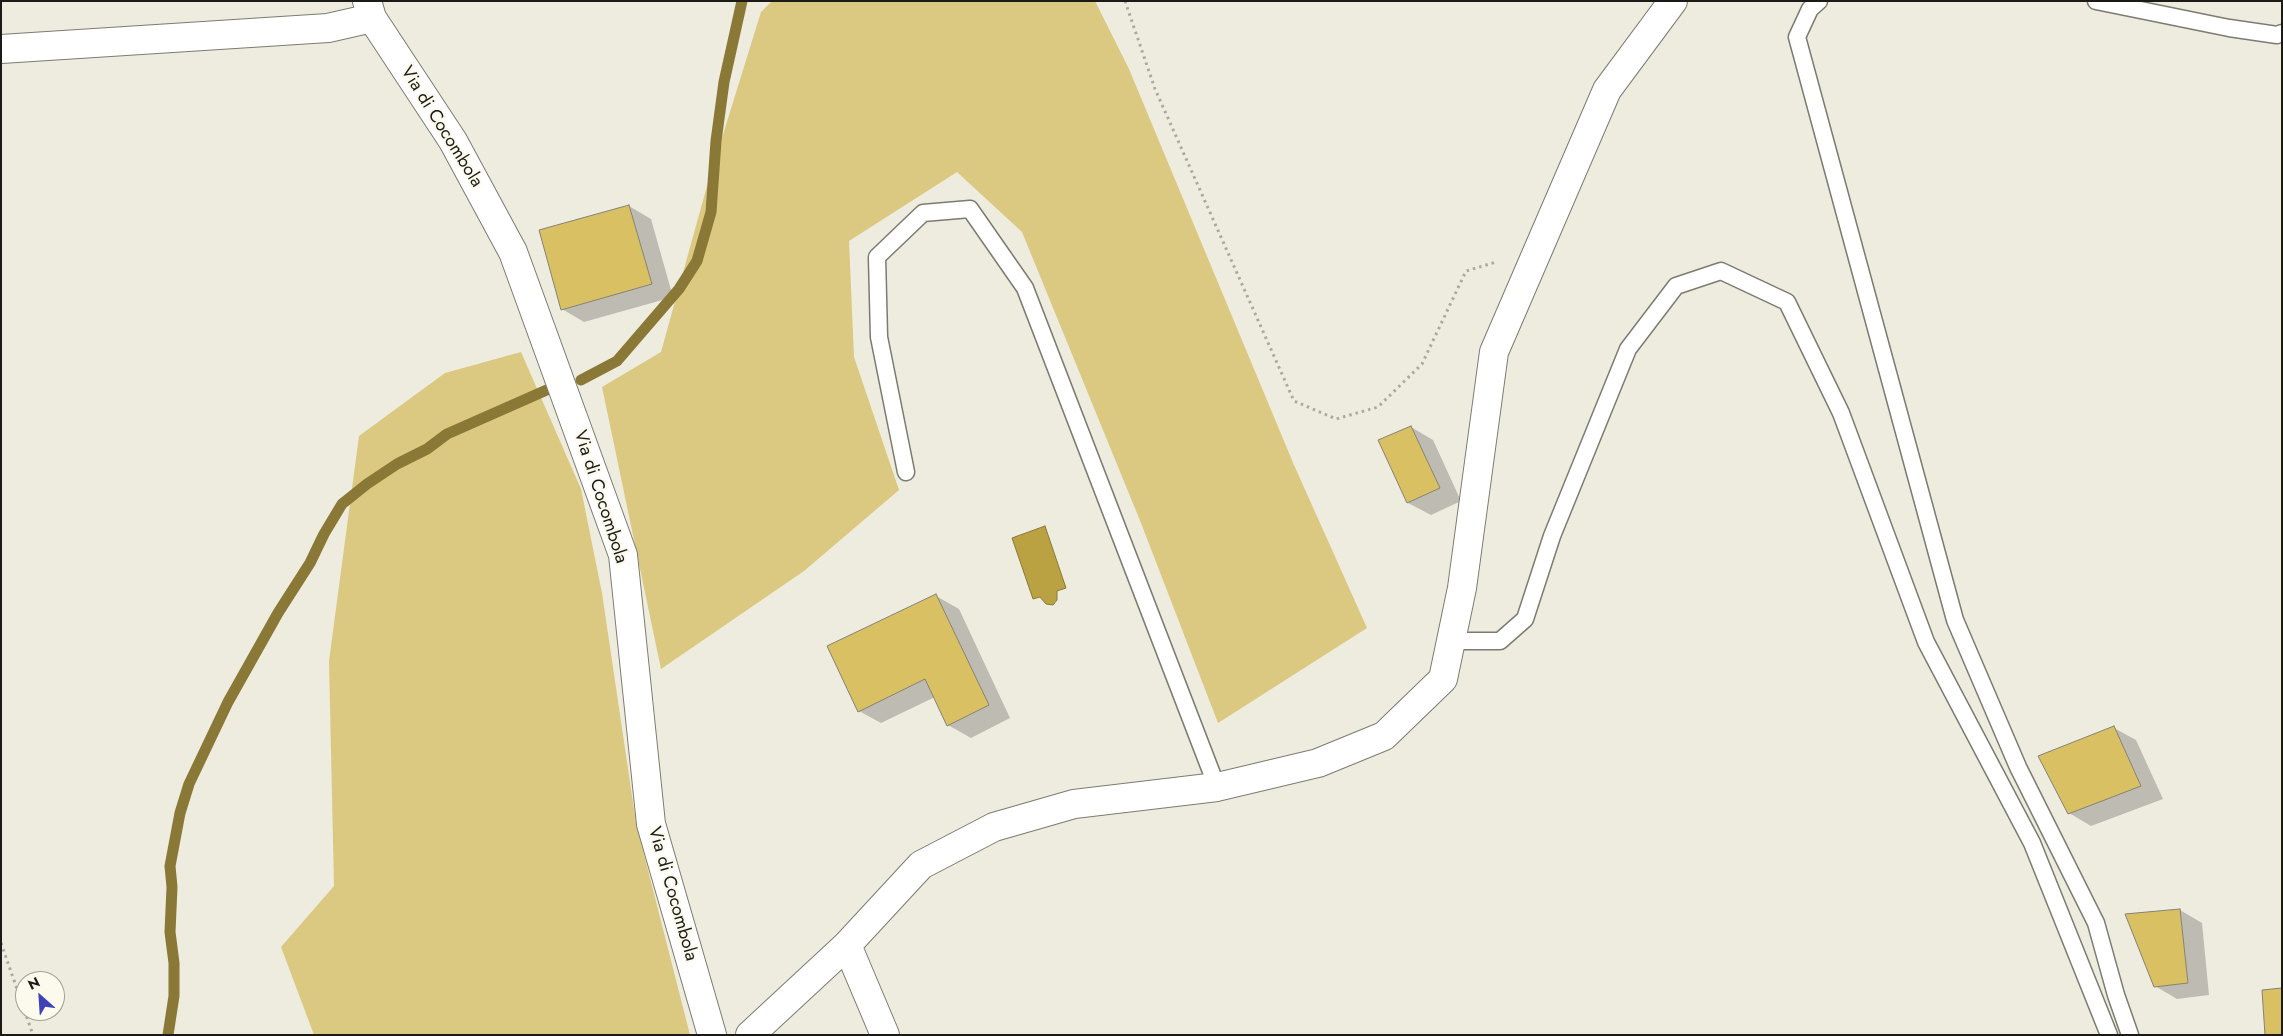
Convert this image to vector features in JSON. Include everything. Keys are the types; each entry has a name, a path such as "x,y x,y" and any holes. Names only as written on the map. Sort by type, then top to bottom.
{"street":[{"path":"750,1035 847,945 921,865 994,827 1074,804 1217,787 1318,763 1384,736 1443,679 1462,588 1494,352 1607,90 1673,1"},
{"path":"1,49 328,28 369,10"},
{"name":"Via di Cocombola","path":"369,10 453,141 513,252 623,555 651,824 712,1035"},
{"path":"847,945 885,1035"}],"lane":[{"path":"1819,1 1810,9 1797,37 1955,620 2018,767 2096,924 2116,995 2130,1035"},
{"path":"2096,1 2229,28 2277,36 2282,33"},
{"path":"906,472 879,337 878,257 923,213 970,209 1025,288 1217,787"},
{"path":"1451,641 1500,641 1525,618 1552,536 1628,349 1676,286 1721,271 1787,302 1841,413 1926,642 2032,843 2110,1035"}],"path":[{"path":"1125,1 1155,89 1294,401 1336,419 1378,407 1422,364 1466,271 1539,248"},
{"path":"1,943 33,1035"}],"shaded area":[{"path":"772,1 1095,1 1129,69 1294,465 1367,628 1218,723 1141,523 1022,232 957,172 849,241 854,357 899,490 804,571 661,669 602,387 661,352 707,186 761,12"},
{"path":"521,352 581,489 602,593 636,823 690,1035 314,1035 281,947 334,886 329,661 359,436 445,373"},
{"path":"1045,526 1066,588 1057,591 1057,600 1053,605 1046,604 1040,597 1033,599 1012,538"}],"building":[{"path":"629,205 652,284 561,310 539,230"},
{"path":"1411,426 1440,488 1407,503 1378,440"},
{"path":"936,594 989,705 947,726 925,679 858,712 827,646"},
{"path":"2114,726 2141,786 2068,814 2038,756"},
{"path":"2180,909 2188,983 2154,987 2125,914"},
{"path":"2282,988 2282,1035 2265,1035 2262,990"}],"waterway":[{"path":"581,380 617,361 679,289 697,261 711,212 716,141 724,82 742,1"},
{"path":"168,1035 174,996 174,963 170,932 172,887 170,866 180,813 189,784 228,702 278,613 310,563 324,534 342,504 397,464 427,449 447,434 549,389"}]}
